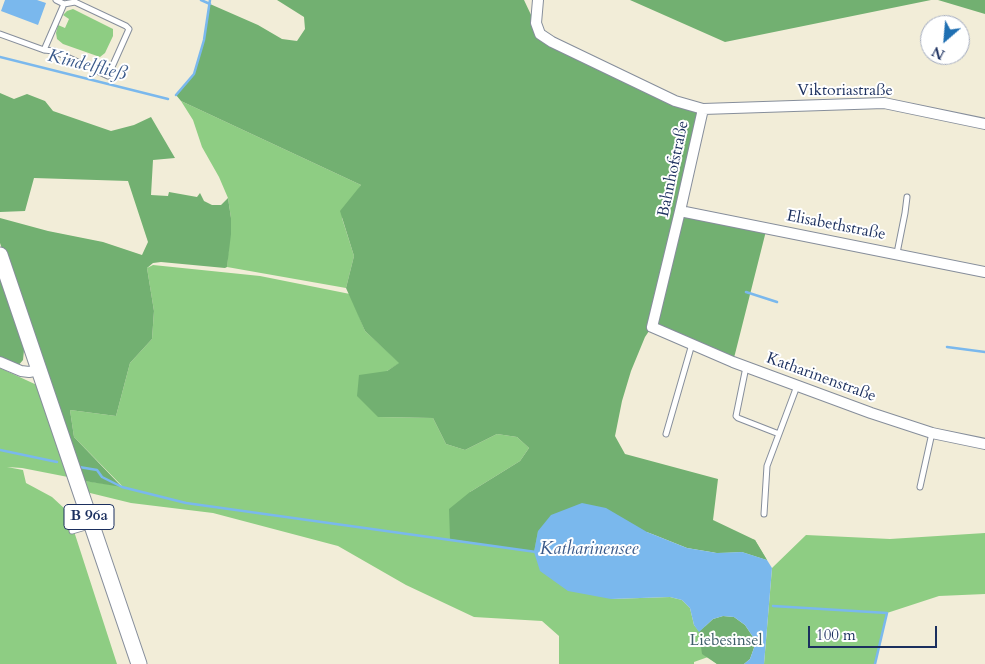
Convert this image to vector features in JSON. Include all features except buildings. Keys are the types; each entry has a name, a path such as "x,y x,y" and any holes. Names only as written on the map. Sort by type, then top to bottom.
{"main road":[{"name":"B 96a","path":"0,255 139,664"}],"street":[{"name":"Bahnhofstraße","path":"538,0 536,23 540,34 552,42 675,100 703,109 652,327"},
{"name":"Viktoriastraße","path":"703,109 884,103 985,124"},
{"name":"Elisabethstraße","path":"680,211 985,272"},
{"name":"Katharinenstraße","path":"652,327 747,367 871,413 932,433 985,444"},
{"path":"0,362 21,371 39,370"}],"lane":[{"path":"0,34 54,52 108,76 129,29 75,2 64,4 56,0"},
{"path":"44,50 64,4"},
{"path":"897,253 907,197"},
{"path":"666,434 692,344"},
{"path":"747,367 736,416 779,434"},
{"path":"764,514 767,466 797,385"},
{"path":"920,487 932,433"},
{"path":"72,531 92,525"}],"green space":[{"path":"277,0 524,0 540,34 703,109 680,211 767,227 735,354 733,361 651,328 645,337 631,371 622,401 615,436 625,454 718,479 713,520 755,540 767,560 742,552 717,553 687,548 647,532 538,531 534,552 450,539 449,509 470,492 520,461 529,448 517,437 497,434 465,450 446,444 433,418 378,417 357,396 359,375 387,371 399,363 365,331 346,288 354,256 340,211 361,185 181,101 176,95 194,74 204,40 210,4 258,25 282,39 297,41 305,29 304,17"},
{"path":"630,0 931,0 725,42"},
{"path":"938,0 985,0 985,14"},
{"path":"73,9 113,29 113,36 105,53 100,57 63,44 57,39 58,25 65,28 69,19 63,15"},
{"path":"0,93 14,99 27,94 45,101 53,111 111,131 134,125 151,117 175,158 153,160 151,195 168,196 169,192 197,197 200,193 204,201 212,205 221,205 228,198 231,234 227,267 161,262 153,263 147,268 154,311 152,339 130,363 116,416 70,410 74,437 122,487 78,480 0,243 0,218 48,231 103,242 142,255 148,242 128,181 34,178 25,211 0,212"},
{"path":"181,101 361,185 342,218 354,256 346,288 227,267 231,218 228,198 219,177 202,147 193,120"},
{"path":"153,265 260,276 350,294 365,331 400,363 387,371 378,417 433,418 446,444 465,450 497,434 517,437 529,448 520,461 470,492 544,484 755,540 767,560 742,552 717,553 647,532 611,599 670,597 682,600 690,608 694,625 699,631 705,626 744,664 717,664 708,657 694,662 694,664 559,664 559,636 542,621 474,617 406,585 338,546 213,513 131,503 86,492 78,480 122,486 74,437 70,410 116,416 130,363 152,339 154,311 147,268"},
{"path":"0,276 24,350 23,360 17,367 0,359"},
{"path":"0,368 39,386 68,477 7,467 23,470 26,483 52,497 65,509 71,522 117,664 0,664"},
{"path":"985,533 985,594 939,596 887,613 875,664 764,664 772,568 806,535 890,539"},
{"name":"Liebesinsel","path":"723,616 734,617 745,625 753,637 755,645 750,659 744,664 717,664 702,654 699,632 713,619"}],"water":[{"path":"5,0 37,0 46,3 38,25 1,11"},
{"name":"Katharinensee","path":"582,503 606,508 647,532 687,548 717,553 742,552 767,560 772,568 764,664 744,664 750,659 755,645 753,637 745,625 734,617 723,616 713,619 699,632 694,625 690,608 682,600 670,597 611,599 568,591 540,571 534,552 538,531 551,515"}],"waterway":[{"path":"201,0 210,4"},
{"name":"Kindelfließ","path":"176,95 194,74 204,40 210,0"},
{"name":"Kindelfließ","path":"0,57 168,99"},
{"path":"746,292 777,302"},
{"path":"947,347 985,352"},
{"path":"0,450 57,462"},
{"path":"79,467 97,470 102,477 122,487 186,503 536,552"},
{"path":"773,606 887,613 875,664"}]}
